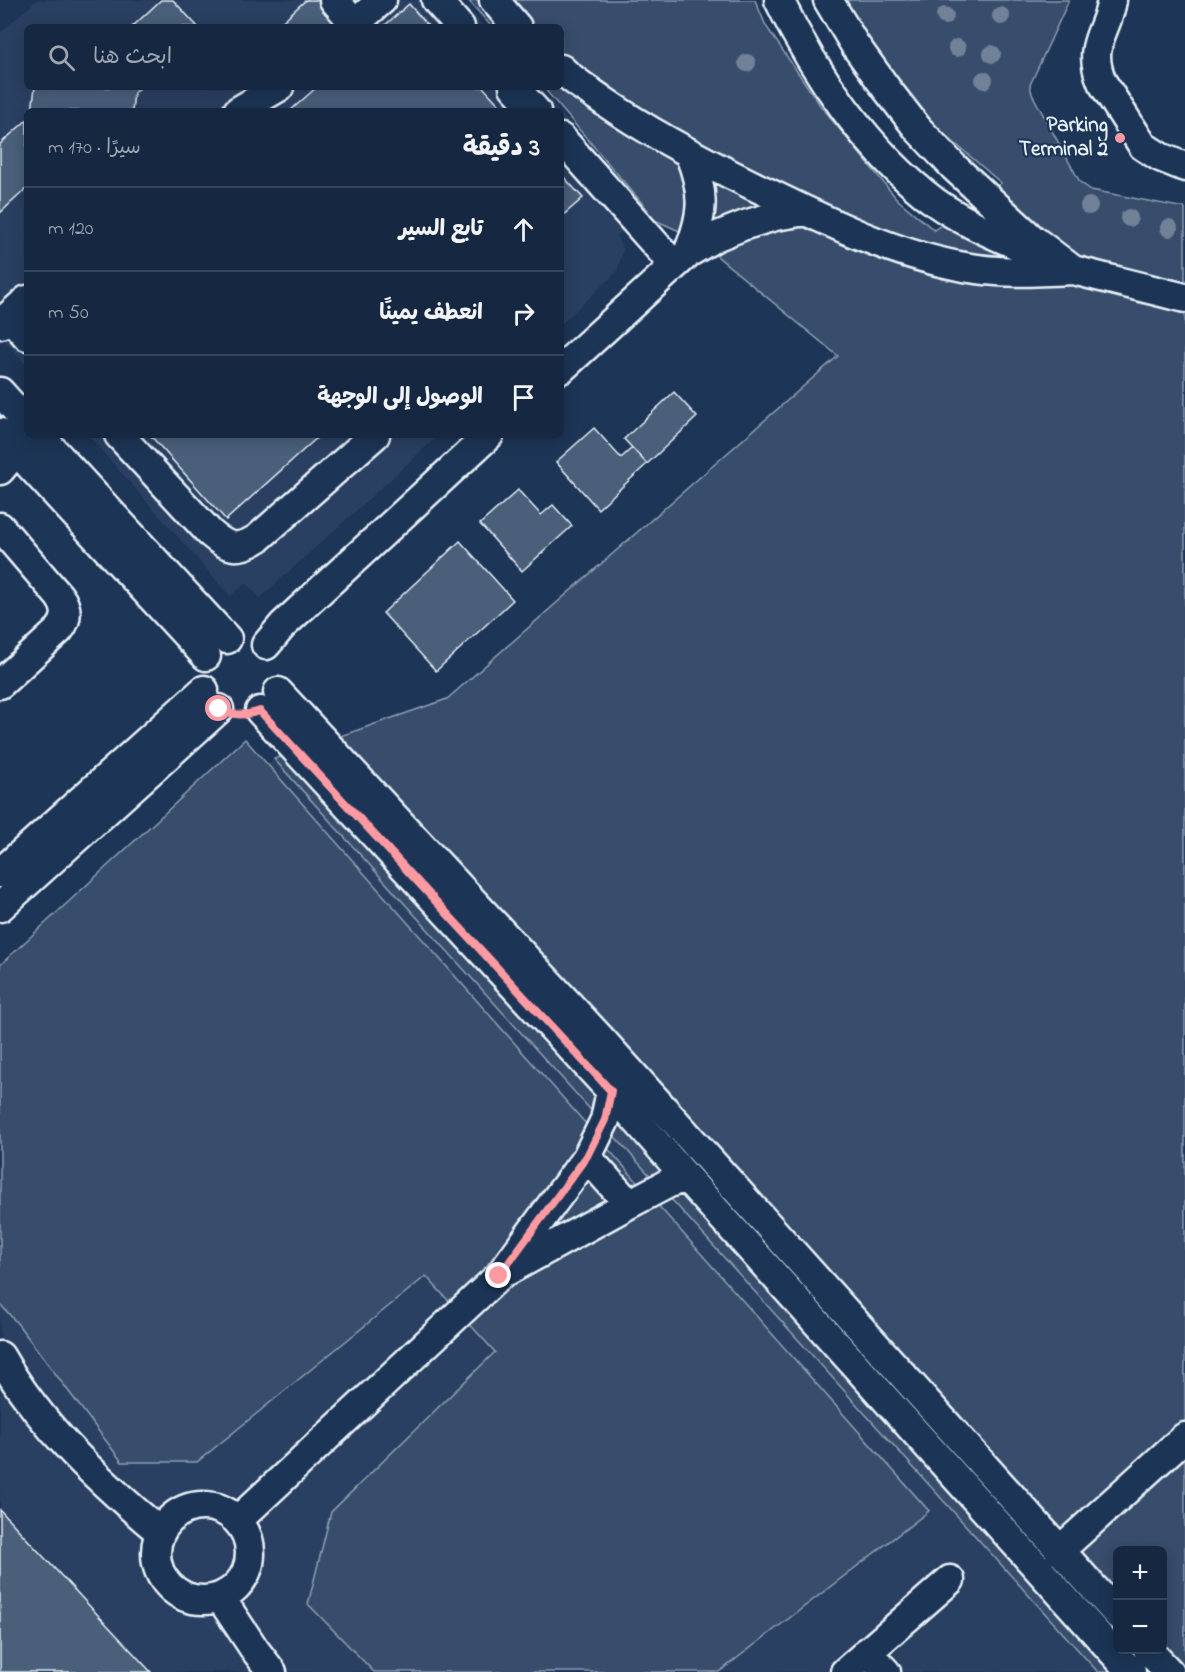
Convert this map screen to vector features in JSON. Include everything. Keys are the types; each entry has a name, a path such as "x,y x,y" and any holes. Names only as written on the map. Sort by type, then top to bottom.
{"street":[{"path":"334,0 352,24"},
{"path":"355,24 382,0"},
{"path":"436,0 457,24"},
{"path":"494,0 514,24"},
{"path":"780,0 800,40 845,109 902,175 936,203 974,225 1073,270 1185,298"},
{"path":"828,0 855,45 918,129 992,204 1073,270"},
{"path":"1112,0 1111,9 1096,45 1095,58 1099,76 1143,146 1160,157 1185,167"},
{"path":"564,72 633,121 690,155 885,246 957,266 1014,273 1073,270"},
{"path":"243,108 274,90"},
{"path":"517,90 533,108"},
{"path":"564,141 681,259"},
{"path":"681,259 698,229 702,204 699,179 690,155"},
{"path":"564,366 681,259 715,237 775,216 806,211"},
{"path":"0,393 16,438 217,647"},
{"path":"122,438 210,533 220,542 233,547 247,545 258,537 372,438"},
{"path":"266,645 283,625 486,438"},
{"path":"0,527 59,596 66,610 64,624 59,630 0,684"},
{"path":"241,636 266,645 274,655 279,667 280,679 269,701 246,716 232,715 212,700 201,673 217,647 241,636"},
{"path":"0,873 212,700"},
{"path":"0,907 212,700"},
{"path":"269,701 686,1177 1131,1672"},
{"path":"269,701 601,1039 1113,1610"},
{"path":"238,1520 499,1276 587,1156 605,1120 611,1091"},
{"path":"587,1156 629,1204"},
{"path":"499,1276 629,1204 669,1183 686,1177"},
{"path":"0,1356 12,1377 54,1432 114,1494 160,1532"},
{"path":"1059,1551 1185,1437"},
{"path":"205,1505 223,1509 238,1520 248,1536 251,1554 247,1573 236,1588 220,1597 202,1600 184,1596 169,1585 159,1569 156,1551 160,1532 171,1517 187,1508 205,1505"},
{"path":"845,1672 877,1662 950,1580"},
{"path":"220,1597 272,1672"},
{"path":"1152,1654 1168,1672"}],"shaded area":[{"path":"37,0 460,0 481,24 24,24 24,90 541,90 556,108 24,108 24,363 0,335 0,33"},
{"path":"468,0 755,0 766,26 822,108 897,199 934,230 1001,183 928,120 841,0 1069,0 1030,85 1032,94 1080,182 1091,190 1185,208 1185,1672 1098,1672 274,759 447,699 838,356 695,238 648,217 648,210 564,112 564,108 561,108 546,90 564,90 564,24 489,24"},
{"path":"564,116 648,210 637,222 616,236 623,249 617,272 564,321"},
{"path":"91,438 436,438 260,598 246,583 230,596"},
{"path":"245,739 929,1511 719,1672 374,1672 308,1604 331,1512 495,1352 426,1276 197,1462 122,1462 17,1323 0,1304 0,965"},
{"path":"274,759 1098,1672 0,1672 0,1008"}],"building":[{"path":"161,0 173,0 195,24 135,24"},
{"path":"306,0 323,0 343,19 338,24 279,24"},
{"path":"409,4 426,24 386,24"},
{"path":"35,90 138,90 134,93 132,108 32,108"},
{"path":"314,90 486,90 502,108 293,108"},
{"path":"24,123 24,191 0,213 0,144"},
{"path":"564,177 583,198 564,214"},
{"path":"674,392 697,417 647,464 624,439"},
{"path":"594,428 621,458 632,448 647,464 598,509 556,462"},
{"path":"153,438 317,438 226,520"},
{"path":"518,490 541,515 553,505 572,526 522,571 480,524"},
{"path":"460,541 513,600 436,671 383,613"},
{"path":"0,1510 151,1672 0,1672"}],"place":[{"name":"Parking Terminal 2","path":"1120,138"}],"route":[{"path":"219,709 232,715 246,716 260,711 611,1091 605,1120 587,1156 499,1276"}]}
